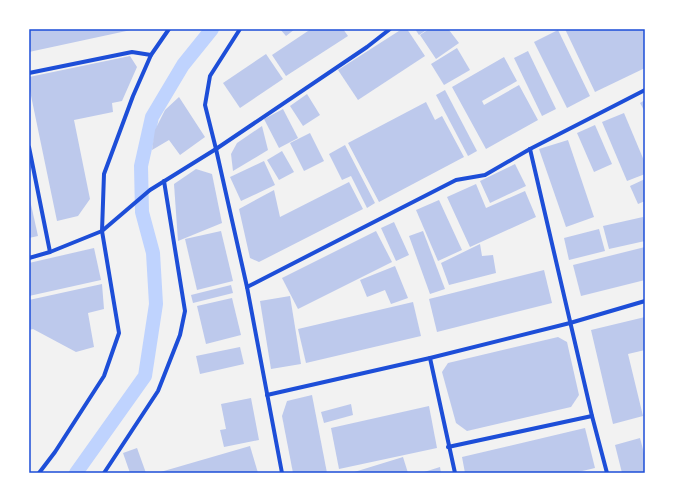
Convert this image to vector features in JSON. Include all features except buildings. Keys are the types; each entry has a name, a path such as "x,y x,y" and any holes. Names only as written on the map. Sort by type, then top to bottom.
{"street":[{"path":"39,473 55,452 104,376 119,333 102,231 104,174 133,96 151,55 169,29"},
{"path":"240,29 210,76 205,105 247,287 282,473"},
{"path":"29,258 50,252 102,231 150,190 216,149 367,47 390,29"},
{"path":"29,73 132,52 151,55"},
{"path":"247,287 456,180 485,175 530,149 645,90"},
{"path":"29,147 50,252"},
{"path":"530,149 592,416 607,473"},
{"path":"104,473 158,391 180,335 185,311 164,181"},
{"path":"268,395 430,358 570,323 645,301"},
{"path":"430,358 448,447 455,473"},
{"path":"448,447 592,416"}],"waterway":[{"path":"76,473 145,376 156,304 153,253 142,212 141,166 152,117 183,65 212,29"}]}
